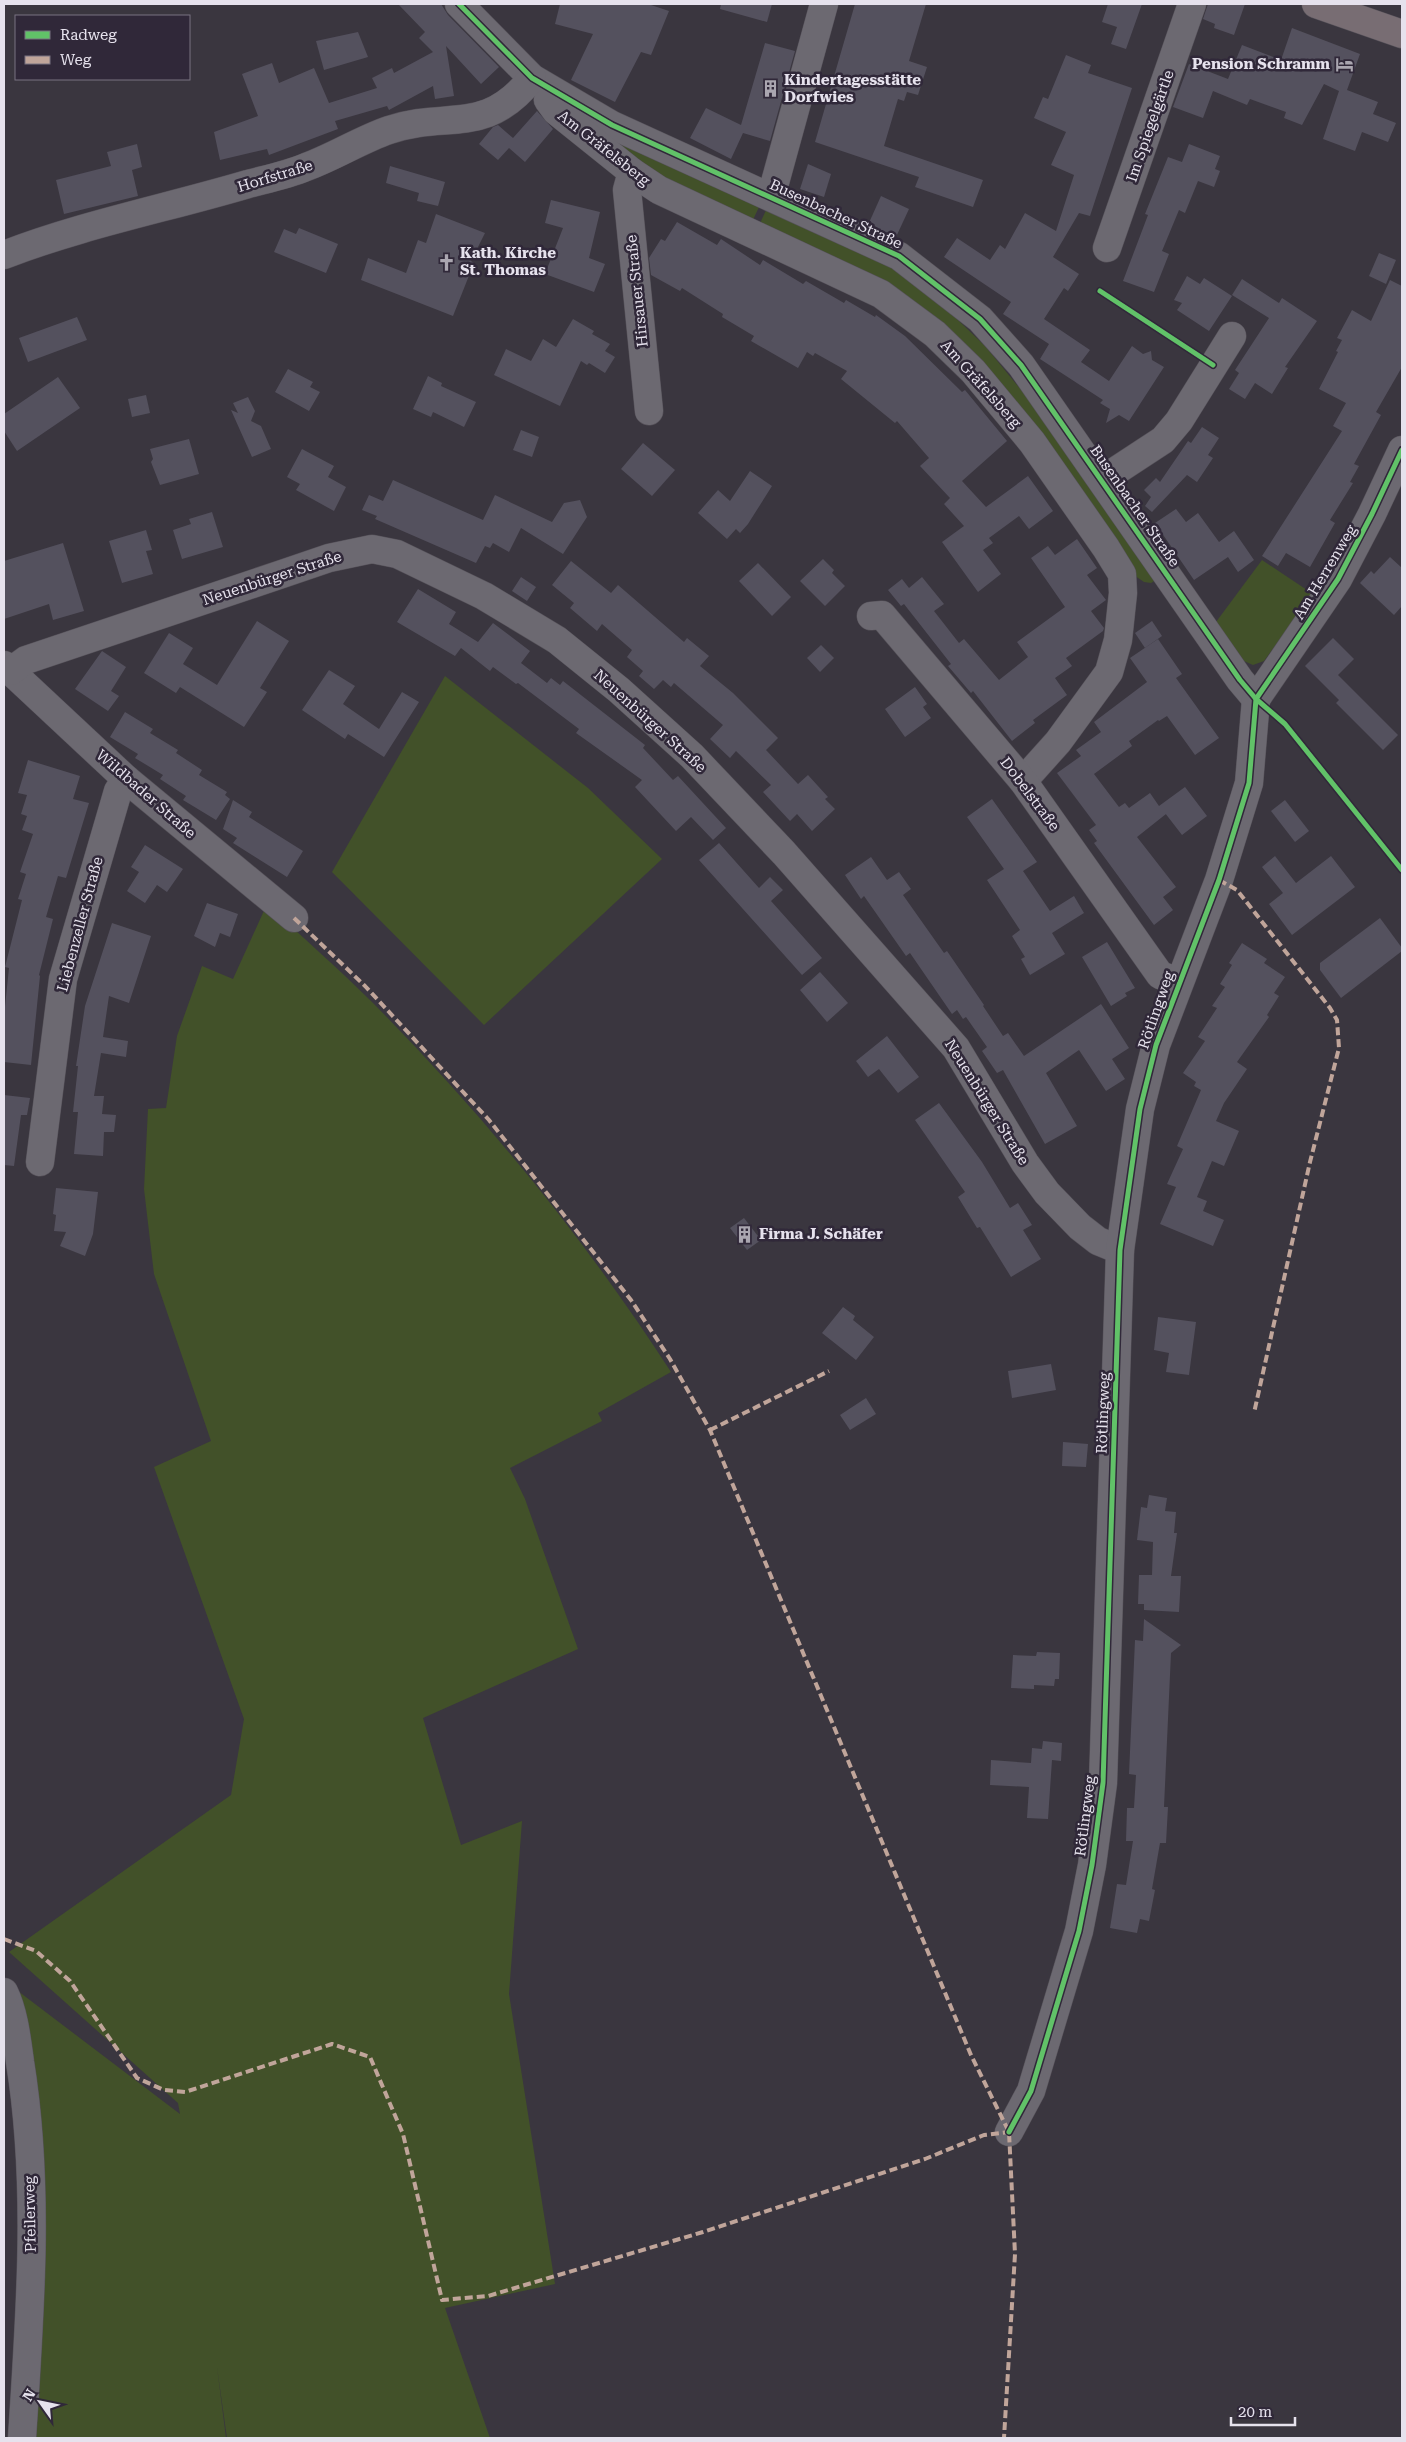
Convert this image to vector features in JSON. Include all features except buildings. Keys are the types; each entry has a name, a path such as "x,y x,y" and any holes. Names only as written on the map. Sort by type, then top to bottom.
{"main road":[{"path":"1316,4 1402,34"}],"street":[{"name":"Busenbacher Straße","path":"459,4 543,84 612,125 899,256 980,319 1021,365 1240,680 1256,699"},
{"path":"771,197 824,4"},
{"name":"Im Spiegelgärtle","path":"1107,248 1192,4"},
{"name":"Am Gräfelsberg","path":"543,84 548,100 556,110 632,172 658,190 881,294 935,334 973,371 1032,442 1106,548 1122,574 1123,593 1118,640 1109,672 1058,742 1023,780"},
{"name":"Horfstraße","path":"4,255 98,225 306,168 387,131 410,124 454,122 488,114 543,84"},
{"name":"Hirsauer Straße","path":"632,172 627,190 649,411"},
{"path":"1102,480 1163,440 1179,420 1232,336"},
{"name":"Am Herrenweg","path":"1256,699 1338,578 1372,514 1402,450"},
{"name":"Neuenbürger Straße","path":"7,668 330,558 372,549 397,554 484,596 557,640 618,690 692,756 784,854 956,1048 1025,1163 1047,1193 1080,1227 1098,1241 1120,1250"},
{"name":"Dobelstraße","path":"871,616 882,615 1023,780 1160,975 1178,982"},
{"name":"Wildbader Straße","path":"7,668 126,779 294,918"},
{"name":"Rötlingweg","path":"1009,2132 1031,2091 1069,1968 1092,1865 1103,1783 1120,1250 1140,1109 1156,1045 1178,982 1218,880 1249,783 1256,699"},
{"name":"Liebenzeller Straße","path":"40,1162 63,979 118,791 126,779"},
{"name":"Pfeilerweg","path":"4,1992 8,2000 17,2043 26,2100 31,2199 32,2286 22,2438"}],"green space":[{"path":"575,115 760,205 750,226 661,184"},
{"path":"767,208 895,269 937,300 985,346 1059,436 1159,578 1151,583 1144,582 1125,569 976,364 757,230"},
{"path":"1262,560 1313,594 1264,661 1253,665 1244,661 1216,622"},
{"path":"445,676 588,788 662,859 484,1025 332,872"},
{"path":"267,904 372,1002 454,1089 493,1134 568,1226 604,1274 671,1372 598,1413 602,1421 510,1468 525,1499 578,1649 423,1718 461,1845 522,1821 509,1994 555,2284 445,2308 490,2438 227,2438 217,2367 226,2438 33,2438 14,1988 180,2114 178,2103 9,1952 231,1795 244,1719 154,1467 211,1441 154,1274 144,1189 148,1109 166,1108 177,1036 202,966 233,979"}],"marked path":[{"path":"1219,880 1237,890 1330,1008 1337,1020 1339,1048 1310,1162 1254,1413"},
{"path":"294,918 365,986 489,1120 631,1300 670,1359 710,1430 971,2055 1009,2132 1015,2254 1004,2438"},
{"path":"710,1430 829,1371"},
{"path":"4,1939 36,1951 70,1981 137,2078 164,2090 185,2092 332,2044 370,2057 403,2134 442,2300 488,2296 703,2232 925,2159 984,2135 1009,2132"}],"cycle path":[{"path":"459,4 532,78 612,125 899,256 980,319 1021,365 1240,680 1256,699 1285,724 1402,870"},
{"path":"1100,291 1213,365"},
{"path":"1009,2132 1031,2091 1079,1931 1092,1865 1103,1783 1120,1250 1140,1109 1156,1045 1219,880 1249,783 1256,699 1338,579 1372,514 1402,450"}],"place":[{"name":"Pension Schramm","path":"1344,64"},
{"name":"Kindertagesstätte Dorfwies","path":"770,89"},
{"name":"Kath. Kirche St. Thomas","path":"446,262"},
{"name":"Firma J. Schäfer","path":"745,1234"}]}
